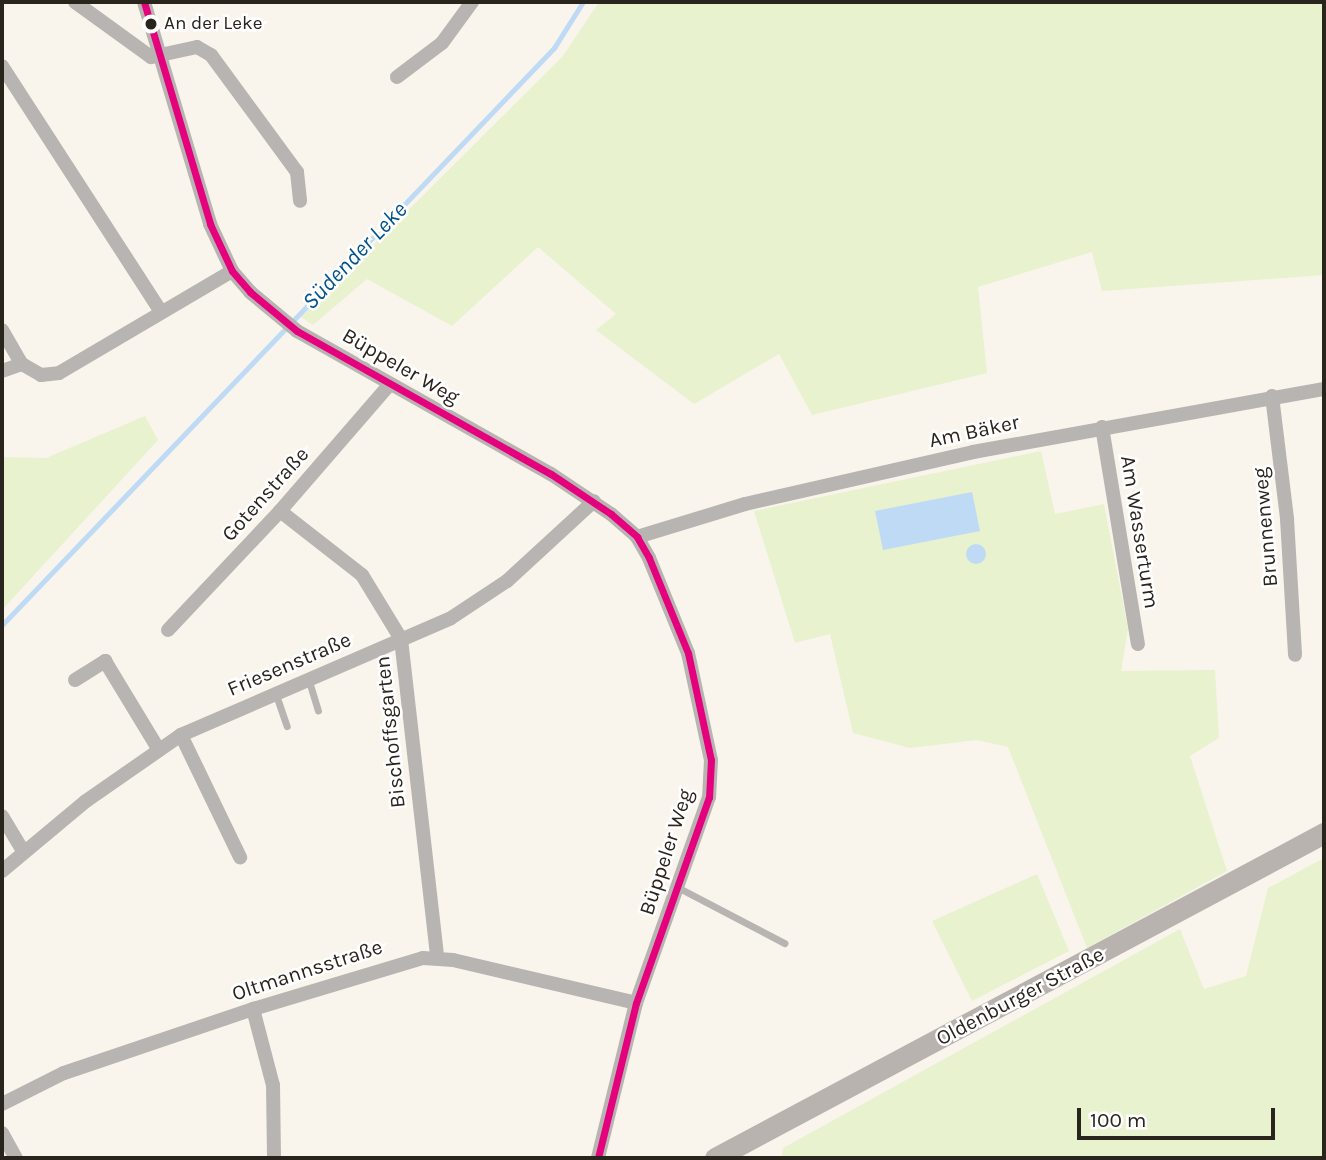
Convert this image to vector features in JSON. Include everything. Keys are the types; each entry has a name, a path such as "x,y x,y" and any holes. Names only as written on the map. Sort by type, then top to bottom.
{"main road":[{"name":"Oldenburger Straße","path":"715,1158 1324,833"}],"street":[{"path":"75,2 124,40 161,58 197,47 211,55 297,172 300,201"},
{"name":"Büppeler Weg","path":"144,2 210,224 232,271 279,318 300,332 593,501 637,537 688,653 712,760 709,797 679,888 636,1003 598,1158"},
{"path":"397,77 442,43 471,2"},
{"path":"2,66 160,310"},
{"path":"2,330 22,364 41,375 59,373 160,310 232,271"},
{"path":"2,371 22,364"},
{"name":"Gotenstraße","path":"168,630 280,511 390,384"},
{"name":"Am Bäker","path":"637,537 784,494 1102,427 1324,389"},
{"name":"Brunnenweg","path":"1272,396 1287,519 1295,655"},
{"name":"Am Wasserturm","path":"1102,427 1138,644"},
{"name":"Friesenstraße","path":"2,871 23,850 181,735 274,691 451,618 507,581 593,501"},
{"name":"Bischoffsgarten","path":"280,511 362,575 401,639 437,957"},
{"path":"75,680 105,661 159,750"},
{"path":"181,735 240,857"},
{"path":"2,816 23,850"},
{"name":"Oltmannsstraße","path":"2,1104 44,1080 405,961 437,957 636,1003"},
{"path":"253,1009 272,1086 274,1158"},
{"path":"2,1133 16,1158"}],"lane":[{"path":"307,677 318,711"},
{"path":"274,691 287,726"},
{"path":"679,888 784,943"}],"green space":[{"path":"599,2 1324,2 1324,275 1102,291 1092,252 978,287 987,373 812,415 779,354 694,404 596,330 616,314 538,247 452,326 367,279 313,325 301,317 563,56"},
{"path":"145,416 158,440 2,610 2,457 46,458"},
{"path":"1041,451 1055,514 1104,504 1128,629 1121,671 1215,670 1219,738 1190,756 1227,871 1087,948 1008,747 977,740 910,748 853,733 830,634 795,643 754,511"},
{"path":"1324,858 1324,1158 781,1158 783,1148 1180,929 1204,989 1246,976 1268,888"},
{"path":"1037,874 1069,951 972,1001 932,921"}],"water":[{"path":"972,492 980,531 883,550 875,511"},
{"path":"976,544 983,547 986,554 983,561 976,564 969,561 966,554 969,547"}],"waterway":[{"name":"Südender Leke","path":"2,625 554,48 583,2"}],"transit line":[{"path":"144,2 210,224 232,271 250,292 297,331 551,474 611,514 637,537 649,558 688,653 711,760 709,797 636,1003 598,1158"}],"place":[{"name":"An der Leke","path":"151,24"}]}
